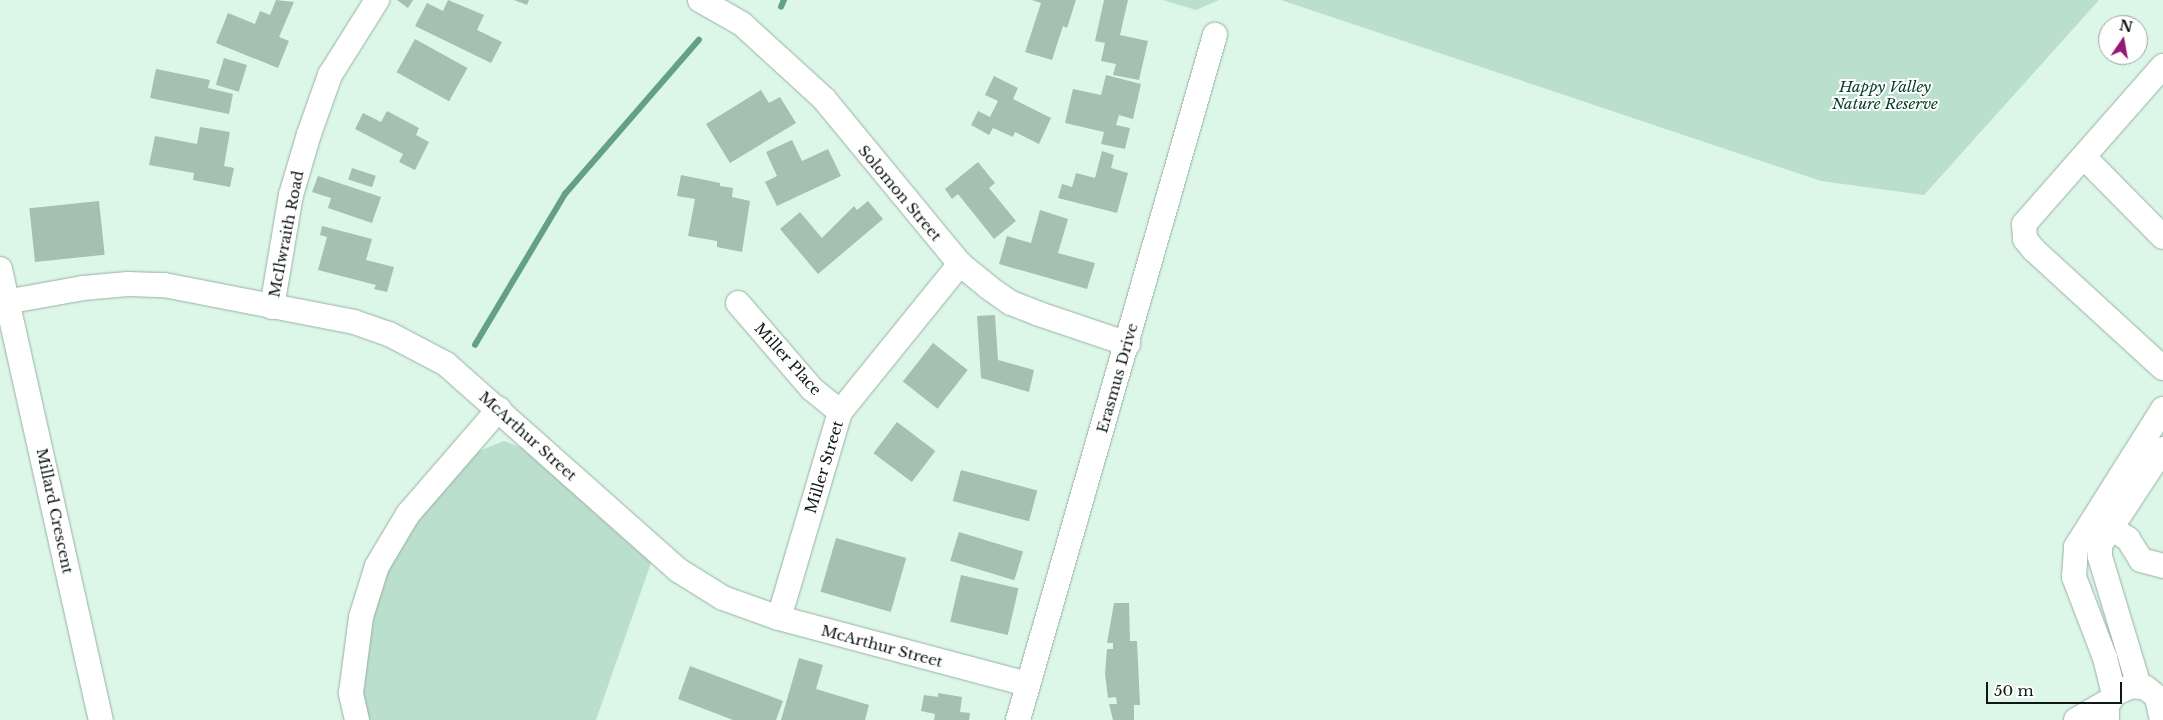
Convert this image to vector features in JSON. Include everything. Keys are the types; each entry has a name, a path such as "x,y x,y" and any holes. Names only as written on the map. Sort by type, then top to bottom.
{"street":[{"name":"McIlwraith Road","path":"272,307 291,195 309,134 330,75 377,0"},
{"name":"Solomon Street","path":"700,0 742,24 824,99 960,264 1010,302 1128,344"},
{"name":"Erasmus Drive","path":"1018,720 1128,344 1215,35"},
{"path":"2159,78 2024,224 2025,239 2163,368"},
{"path":"2084,157 2163,236"},
{"name":"Miller Street","path":"779,618 840,412 960,264"},
{"name":"Millard Crescent","path":"0,270 4,302 101,720"},
{"name":"McArthur Street","path":"4,302 128,284 164,285 354,322 389,334 446,364 499,409 678,570 723,598 779,618 1027,684"},
{"name":"Miller Place","path":"738,303 812,389 840,412"},
{"path":"357,720 351,693 361,617 377,566 408,514 499,409"},
{"path":"2162,720 2161,704 2149,686 2100,557 2102,522 2163,409"},
{"path":"2110,705 2105,658 2074,577 2076,547 2102,522 2163,449"},
{"path":"2102,522 2128,539 2141,560 2163,566"},
{"path":"2076,720 2110,705 2125,687 2149,686"}],"green space":[{"path":"1163,0 1219,0 1196,10"},
{"name":"Happy Valley Nature Reserve","path":"1281,0 2099,0 1924,195 1821,181"},
{"path":"504,441 522,448 651,563 596,720 365,720 361,678 366,633 381,582 398,549 427,509 479,451"}],"building":[{"path":"276,0 294,2 279,37 289,41 278,68 216,43 228,13 255,24 260,11 270,15"},
{"path":"397,0 413,0 408,8"},
{"path":"448,0 484,15 477,30 502,42 491,63 415,26 427,3 443,11"},
{"path":"514,0 529,0 527,5"},
{"path":"1032,0 1076,0 1067,28 1063,26 1052,60 1025,52 1041,3"},
{"path":"1104,0 1128,0 1120,35 1148,41 1139,80 1113,75 1116,64 1101,61 1105,43 1095,41"},
{"path":"415,39 467,68 449,101 397,72"},
{"path":"224,58 247,65 239,92 216,85"},
{"path":"156,69 210,80 208,88 233,94 229,114 150,98"},
{"path":"1106,75 1141,84 1133,119 1119,115 1116,125 1130,128 1125,149 1101,144 1104,132 1065,123 1073,89 1101,95"},
{"path":"994,76 1018,88 1013,99 1051,118 1039,144 1015,132 1013,137 993,128 989,135 971,125 978,111 990,117 998,101 985,95"},
{"path":"761,90 769,103 780,97 796,123 730,163 706,124"},
{"path":"387,111 419,128 416,135 429,142 415,170 399,162 403,154 355,129 363,113 381,122"},
{"path":"200,127 230,132 224,166 234,168 230,187 193,180 194,173 149,165 155,136 197,144"},
{"path":"792,140 802,161 828,149 841,176 777,206 765,182 777,176 766,152"},
{"path":"1102,151 1114,155 1111,168 1128,173 1117,213 1058,198 1062,184 1072,187 1076,173 1095,178"},
{"path":"978,162 995,183 989,188 1016,221 994,239 958,194 952,199 945,189"},
{"path":"352,168 376,176 372,187 348,179"},
{"path":"681,175 720,183 720,186 733,188 732,197 750,201 742,252 717,247 717,241 688,236 695,199 677,196"},
{"path":"318,176 381,197 372,223 328,208 331,198 312,192"},
{"path":"99,201 105,255 35,262 29,208"},
{"path":"868,201 883,219 818,274 780,229 800,212 822,238 854,206 857,210"},
{"path":"1040,210 1068,219 1058,253 1095,263 1087,289 999,264 1007,236 1031,243"},
{"path":"322,226 372,239 366,260 394,267 387,292 374,289 376,285 318,270 327,237 320,235"},
{"path":"995,315 998,360 1034,370 1029,392 981,378 977,316"},
{"path":"933,343 968,370 938,409 903,382"},
{"path":"897,422 935,451 912,482 874,453"},
{"path":"961,470 1037,490 1029,521 953,501"},
{"path":"959,532 1023,552 1014,580 950,561"},
{"path":"836,538 906,558 891,612 821,592"},
{"path":"961,575 1018,588 1008,635 950,622"},
{"path":"1114,603 1129,603 1130,641 1137,641 1140,705 1134,705 1134,720 1113,720 1109,704 1117,704 1116,697 1108,698 1105,674 1107,649 1113,649 1113,643 1107,643"},
{"path":"799,658 823,665 816,689 869,705 865,720 781,720"},
{"path":"690,666 783,701 776,720 733,720 678,699"},
{"path":"938,693 962,697 960,712 970,713 969,720 934,720 935,714 921,711 924,695 938,697"}],"waterway":[{"path":"781,7 784,0"},
{"path":"475,345 565,194 699,40"}]}
